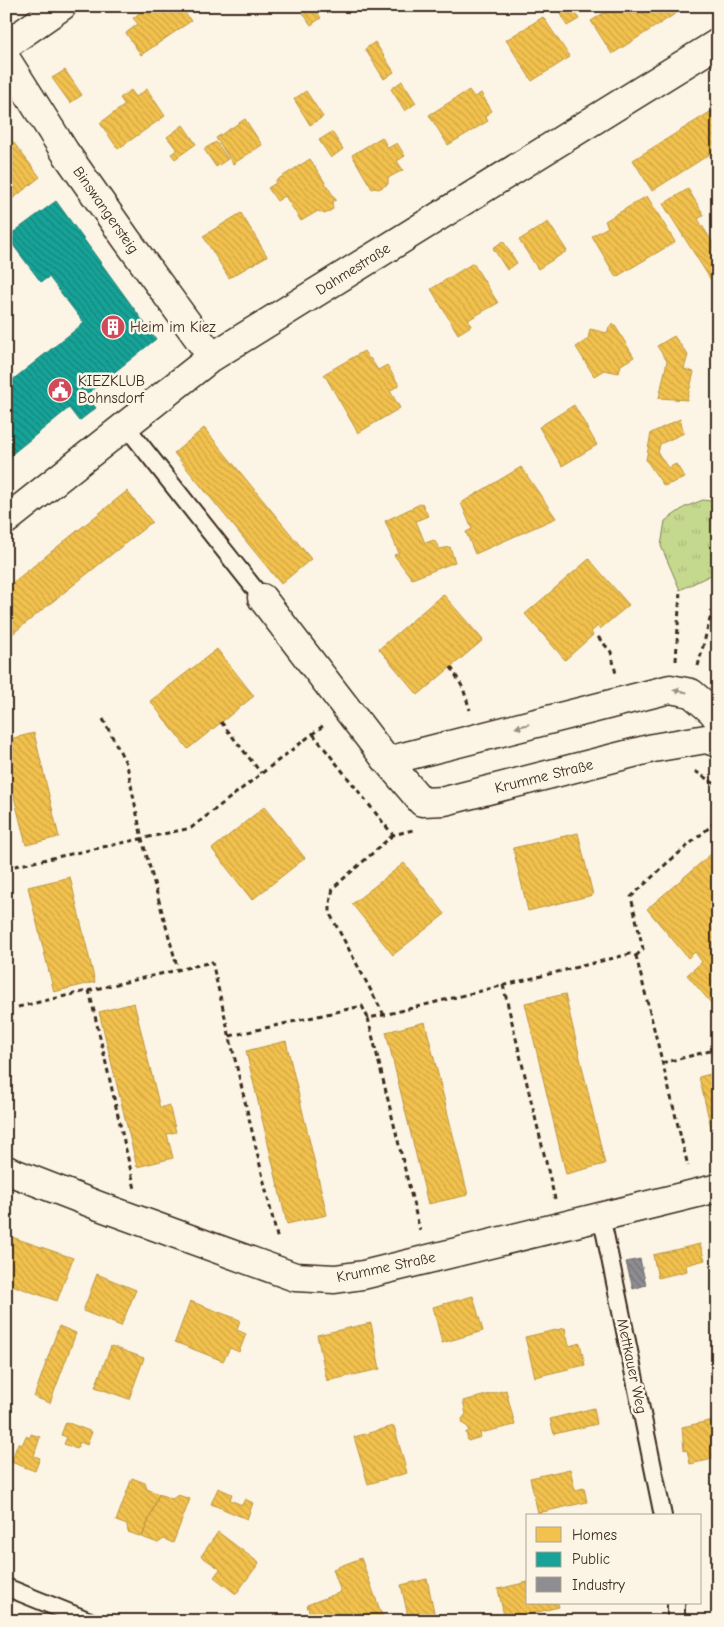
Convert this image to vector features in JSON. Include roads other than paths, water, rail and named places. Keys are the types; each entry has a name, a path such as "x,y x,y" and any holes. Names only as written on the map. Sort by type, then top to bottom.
{"street":[{"path":"6,45 62,6"},
{"name":"Dahmestraße","path":"6,520 212,357 718,43"},
{"name":"Binswangersteig","path":"6,59 65,152 212,357"},
{"name":"Krumme Straße","path":"262,598 387,761 422,802 445,801 653,748 706,739 718,742"},
{"path":"387,761 670,689 684,692 712,711 718,719"},
{"name":"Krumme Straße","path":"6,1170 99,1206 296,1277 335,1279 363,1275 718,1188"}],"lane":[{"path":"125,425 262,598"},
{"name":"Mettkauer Weg","path":"600,1216 663,1514"},
{"path":"6,1587 90,1621"},
{"path":"676,1604 676,1621"}],"place":[{"name":"Heim im Kiez","path":"113,327"},
{"name":"KIEZKLUB Bohnsdorf","path":"60,390"}]}
